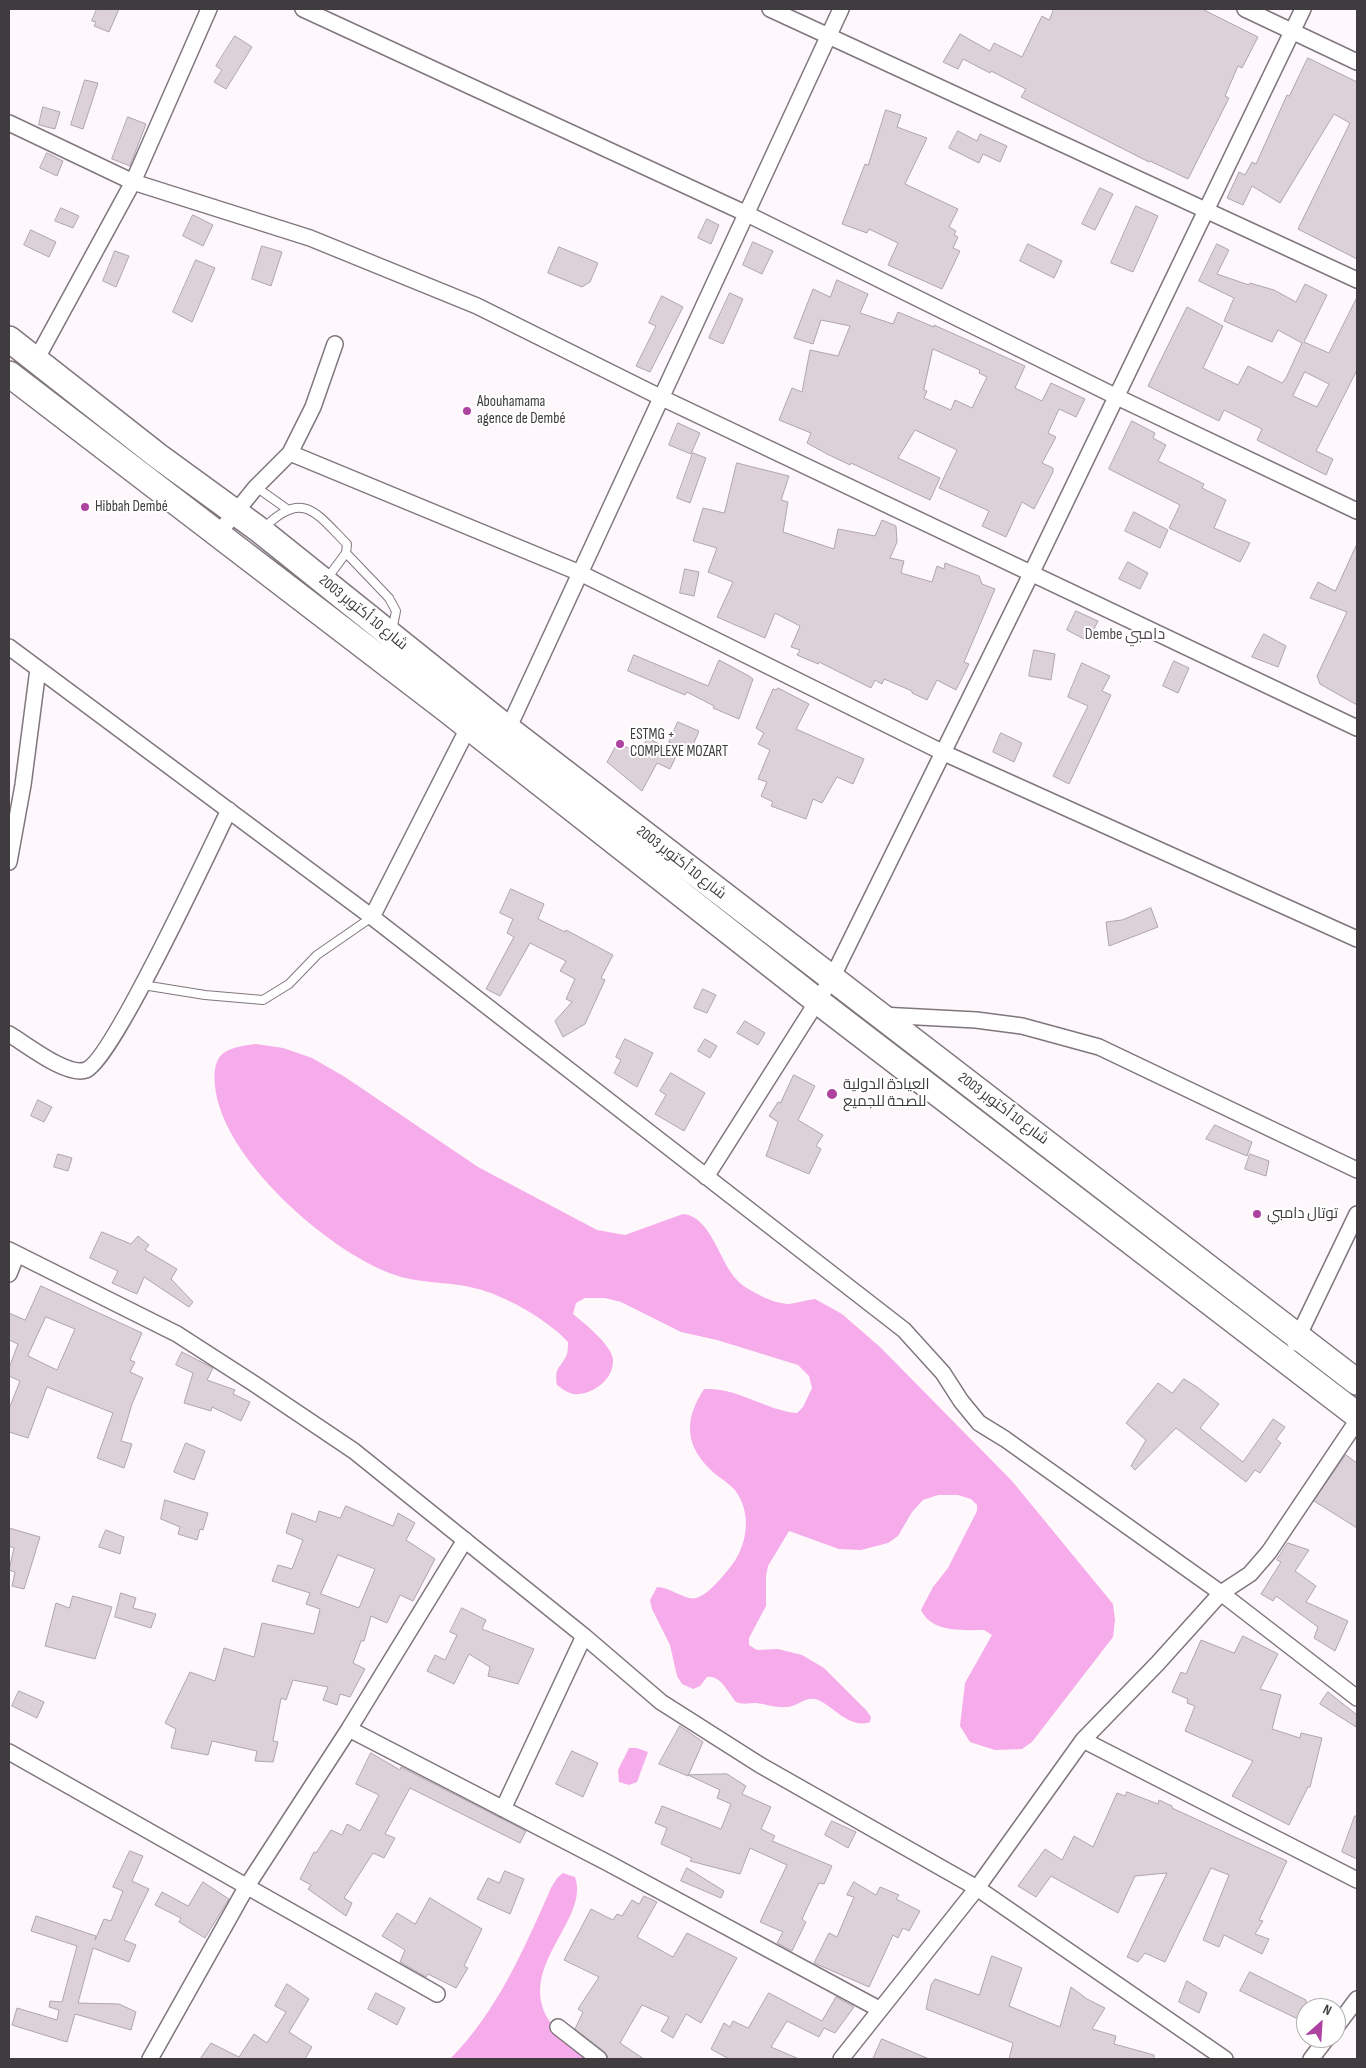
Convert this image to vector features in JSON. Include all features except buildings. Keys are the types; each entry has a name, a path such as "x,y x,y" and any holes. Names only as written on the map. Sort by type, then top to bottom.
{"highway":[{"name":"شارع 10 أكتوبر 2003","path":"9,339 158,456 261,531 508,729 1357,1382"},
{"name":"شارع 10 أكتوبر 2003","path":"9,374 218,534 816,1000 1357,1415"}],"street":[{"path":"36,360 133,182 209,9"},
{"path":"303,9 747,214 1117,397 1357,512"},
{"path":"770,9 1357,280"},
{"path":"508,729 841,9"},
{"path":"1245,9 1357,62"},
{"path":"706,1177 816,1000 832,978 1032,574 1205,209 1303,9"},
{"path":"9,123 133,182 310,238 384,266 477,306 660,397 1357,728"},
{"path":"218,534 256,487 290,453 313,407 335,344"},
{"path":"290,453 580,573 944,754 1357,939"},
{"path":"9,647 372,917 904,1330 944,1373 961,1401 979,1423 1005,1438 1221,1593 1357,1698"},
{"path":"9,862 23,785 38,669"},
{"path":"372,917 468,728"},
{"path":"9,1034 70,1071 86,1070 99,1058 143,985 229,810"},
{"path":"879,1014 976,1020 1022,1026 1065,1036 1099,1047 1357,1170"},
{"path":"1286,1359 1357,1214"},
{"path":"9,1274 13,1252 177,1334 354,1451 584,1636 661,1702 760,1764 976,1888 1225,2059"},
{"path":"840,2059 976,1888 1083,1740 1157,1664 1221,1593 1250,1574 1269,1552 1357,1421"},
{"path":"150,2059 247,1886 349,1729 465,1540"},
{"path":"503,1809 584,1636"},
{"path":"349,1729 879,2009"},
{"path":"1083,1740 1357,1880"},
{"path":"9,1752 437,1994"},
{"path":"1346,2014 1357,1999"},
{"path":"558,2027 599,2059"},
{"path":"1311,2059 1319,2048"}],"lane":[{"path":"256,487 287,509"},
{"path":"261,531 278,514 287,509 301,507 313,511 347,544 346,554 324,582"},
{"path":"346,554 389,598 396,611 391,636"},
{"path":"143,985 205,995 263,1000 290,984 316,955 372,917"}],"shaded area":[{"path":"256,1044 283,1048 312,1058 345,1077 478,1167 597,1230 625,1235 683,1214 693,1217 708,1231 739,1283 772,1301 789,1304 815,1299 842,1314 880,1347 1012,1481 1113,1604 1115,1620 1113,1637 1032,1742 1022,1749 995,1750 970,1742 960,1726 965,1683 992,1635 984,1630 958,1630 940,1626 933,1623 921,1610 933,1587 948,1568 977,1511 977,1505 971,1499 958,1495 938,1495 923,1500 912,1512 898,1536 888,1543 861,1550 839,1549 789,1531 768,1566 766,1606 749,1638 749,1645 757,1650 778,1649 802,1655 824,1668 866,1710 871,1717 870,1722 855,1722 815,1699 808,1699 786,1707 739,1703 736,1702 724,1685 712,1677 707,1677 700,1686 693,1689 682,1684 677,1676 670,1645 652,1609 650,1600 657,1587 692,1598 696,1598 709,1590 728,1570 739,1553 743,1543 746,1523 742,1502 737,1493 704,1463 697,1453 690,1433 690,1423 697,1401 704,1389 716,1389 728,1391 774,1408 797,1413 803,1407 812,1388 809,1376 798,1365 717,1340 681,1332 621,1302 605,1298 585,1298 576,1303 573,1314 603,1341 611,1354 613,1360 612,1367 606,1380 594,1389 580,1394 573,1394 565,1390 557,1385 556,1374 567,1354 568,1342 549,1325 524,1309 486,1291 402,1277 366,1262 338,1245 309,1223 257,1171 236,1142 222,1114 215,1086 218,1059 236,1047"},
{"path":"629,1748 637,1748 648,1752 637,1782 629,1785 619,1782 618,1770"},
{"path":"563,1873 575,1877 577,1893 573,1910 547,1962 541,1980 541,1999 552,2025 563,2036 594,2059 450,2059 482,2021 508,1979 551,1888 557,1878"}],"place":[{"name":"Abouhamama agence de Dembé","path":"467,411"},
{"name":"Hibbah Dembé","path":"85,507"},
{"name":"ESTMG + COMPLEXE MOZART","path":"620,744"},
{"name":"العيادة الدولية للصحة للجميع","path":"832,1094"},
{"name":"توتال دامبي","path":"1257,1214"}],"district":[{"name":"Dembe دامبي","path":"1125,635"}]}
